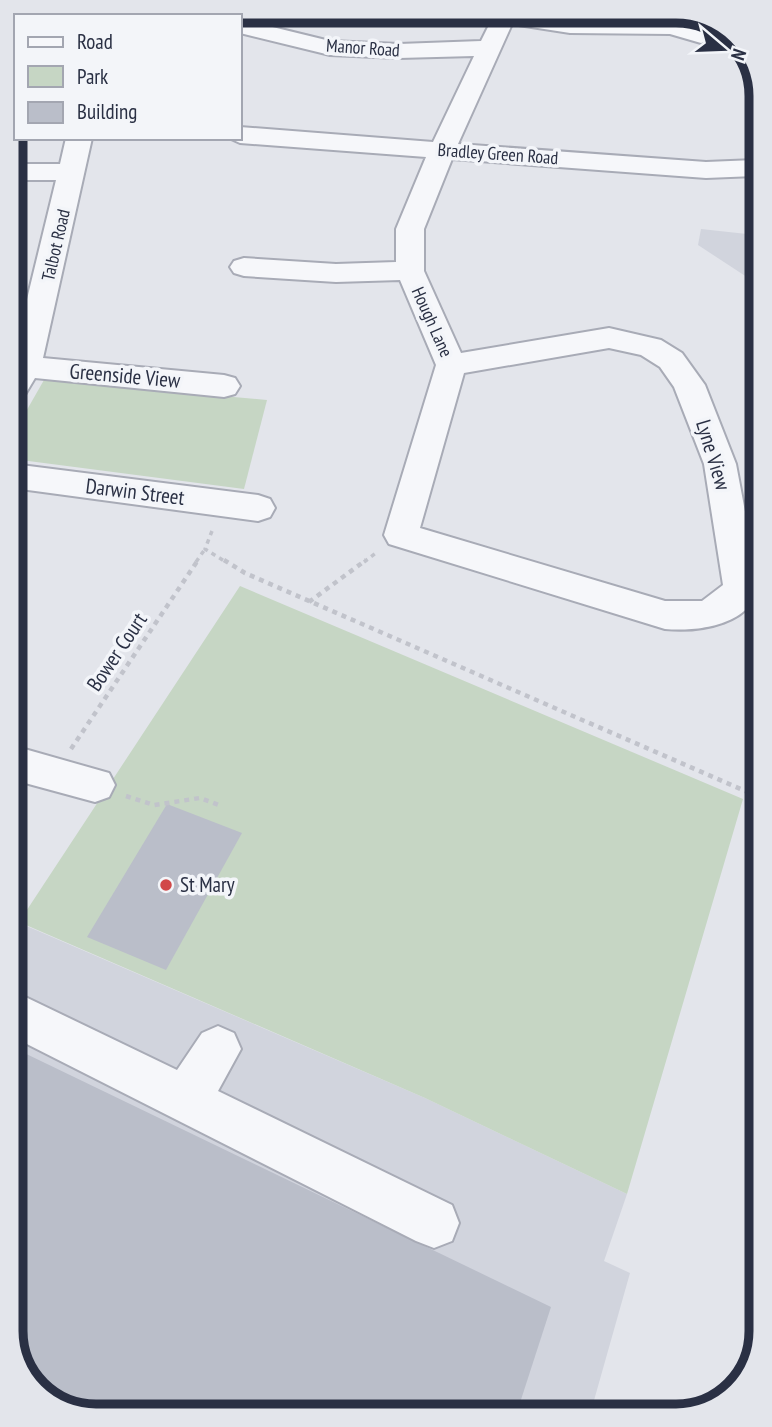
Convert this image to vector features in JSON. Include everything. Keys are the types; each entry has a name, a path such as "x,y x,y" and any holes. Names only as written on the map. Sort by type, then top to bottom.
{"street":[{"name":"Hough Lane","path":"401,534 451,365 410,271 410,229 442,150 501,23"},
{"path":"554,23 570,26 672,27 701,36"},
{"name":"Manor Road","path":"242,26 330,48 399,51 489,48"},
{"name":"Bradley Green Road","path":"242,135 706,170 749,168"},
{"name":"Talbot Road","path":"23,362 79,140"},
{"path":"23,172 72,172"},
{"path":"244,267 337,273 410,271"},
{"name":"Lyne View","path":"401,534 665,615 686,618 710,615 749,595 720,464 689,384 671,360 650,347 609,338 451,365"},
{"name":"Greenside View","path":"23,378 224,386"},
{"name":"Darwin Street","path":"23,477 258,508"},
{"path":"23,765 95,785"},
{"path":"23,1018 434,1223"},
{"path":"186,1099 218,1049"}],"path":[{"name":"Bower Court","path":"55,772 205,549 219,503"},
{"path":"309,602 401,534"},
{"path":"205,549 245,573 309,602 749,793"},
{"path":"95,785 154,805 200,798 219,805"}],"shaded area":[{"path":"701,229 749,234 749,278 698,245"},
{"path":"23,924 425,1098 627,1194 604,1261 630,1273 593,1404 91,1404 59,1395 44,1383 32,1368 24,1346"}],"green space":[{"path":"44,380 267,400 244,489 23,460 23,417"},
{"path":"240,586 743,799 627,1194 425,1098 23,924 23,916"}],"building":[{"name":"St Mary","path":"167,804 242,833 166,970 87,937"},
{"path":"23,1052 551,1307 520,1404 91,1404 59,1395 44,1383 32,1368 24,1346"}],"place":[{"name":"St Mary","path":"166,885"}]}
